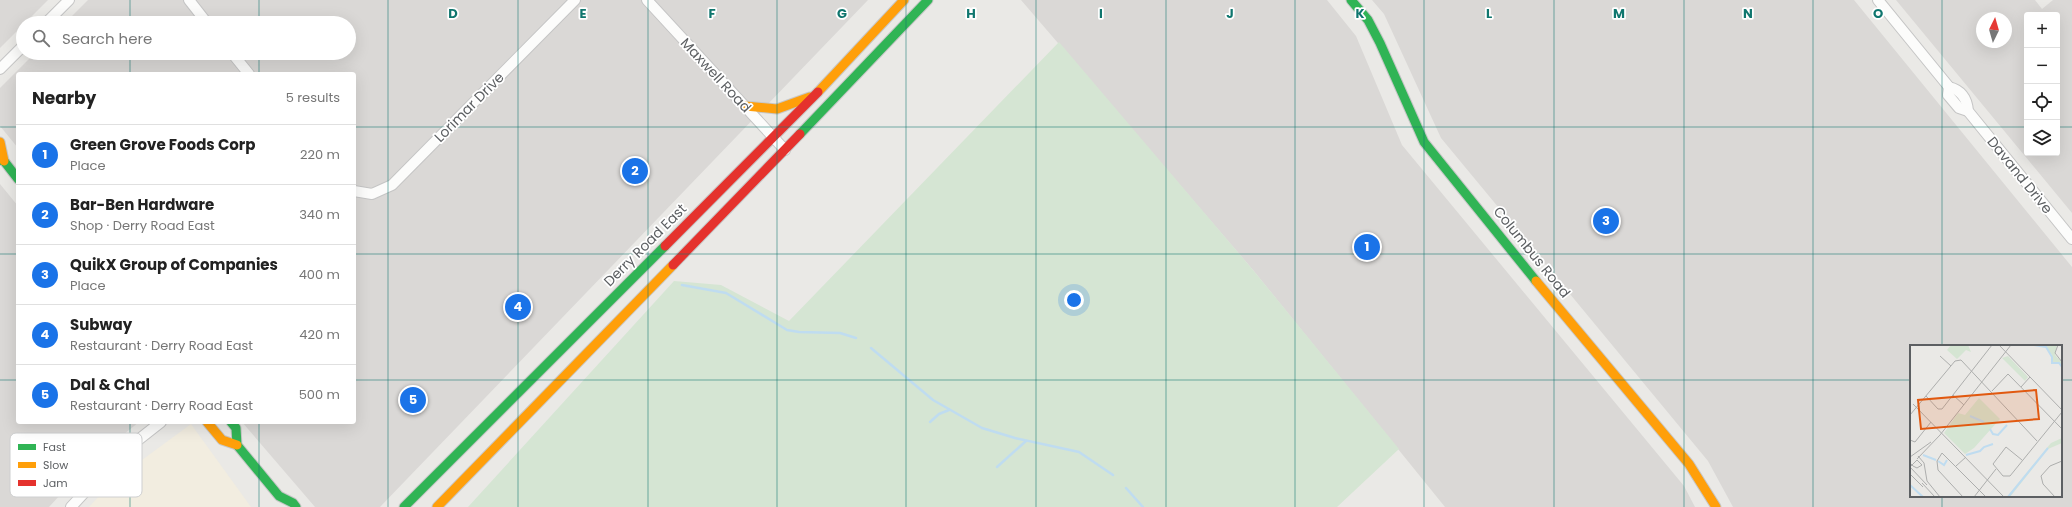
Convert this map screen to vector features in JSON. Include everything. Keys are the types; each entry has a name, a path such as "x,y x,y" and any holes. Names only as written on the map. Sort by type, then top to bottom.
{"main road":[{"name":"Derry Road East","path":"404,507 772,136 815,96 904,0"},
{"path":"437,507 785,150 928,0"},
{"name":"Columbus Road","path":"1352,0 1368,20 1424,142 1528,271 1689,464 1716,507"},
{"path":"745,106 778,109 815,96"},
{"path":"0,142 2,161 16,177"},
{"path":"209,424 222,440 238,445"},
{"path":"233,424 236,428 238,445 279,496 293,503 296,507"},
{"path":"279,496 280,507"}],"street":[{"path":"53,16 69,0"},
{"path":"189,0 202,16"},
{"name":"Lorimar Drive","path":"356,191 372,194 392,185 575,0"},
{"name":"Maxwell Road","path":"647,0 785,150"},
{"name":"Davand Drive","path":"1878,0 1949,87 1958,90 1967,101 1968,111 2072,239"},
{"path":"0,68 16,53"},
{"path":"238,60 247,72"},
{"path":"142,437 158,424"},
{"path":"71,507 80,497"}],"shaded area":[{"path":"0,0 48,0 32,16 16,16 16,32 0,48"},
{"path":"88,0 868,0 380,507 315,507 244,424 356,424 356,72 16,72 28,60 356,60 356,16 72,16"},
{"path":"1021,0 1327,0 1356,36 1402,145 1684,486 1695,507 1445,507 1253,270"},
{"path":"1372,0 1854,0 2072,267 2072,507 1733,507 1708,461 1441,138 1384,14"},
{"path":"1896,0 2035,0 2042,9 2053,0 2072,0 2072,213 2025,156 2060,156 2060,12 2024,12 2024,155"},
{"path":"16,72 16,146 0,126 0,88"},
{"path":"0,184 16,204 16,424 137,424 125,433 10,433 10,497 58,497 49,507 0,507"},
{"path":"191,424 251,507 89,507 98,497 142,497 142,460"}],"green space":[{"path":"1059,42 1253,270 1399,449 1337,507 468,507 674,281 721,285 789,321"}],"waterway":[{"path":"682,285 726,293 787,330 799,332 840,333 856,338"},
{"path":"871,348 933,400 982,428 1015,438 1079,452 1113,475"},
{"path":"930,422 939,414 949,410"},
{"path":"997,467 1026,441"},
{"path":"1126,488 1143,507"}],"traffic: fast":[{"path":"800,134 928,0"},
{"path":"1351,0 1368,20 1380,43 1424,142 1536,281"},
{"path":"0,160 4,161 16,176"},
{"path":"404,507 665,246"},
{"path":"233,424 236,428 237,445 279,496 293,503 296,507"}],"traffic: slow":[{"path":"818,92 904,0"},
{"path":"745,106 777,109 810,97"},
{"path":"0,142 4,161"},
{"path":"437,507 673,265"},
{"path":"1536,281 1689,464 1716,507"},
{"path":"209,424 222,440 237,445"}],"traffic: jam":[{"path":"665,246 818,92"},
{"path":"673,265 800,134"}],"place":[{"name":"Bar-Ben Hardware","path":"635,171"},
{"name":"QuikX Group of Companies","path":"1606,221"},
{"name":"Green Grove Foods Corp","path":"1367,247"},
{"name":"Subway","path":"518,307"},
{"name":"Dal & Chal","path":"413,400"}]}
